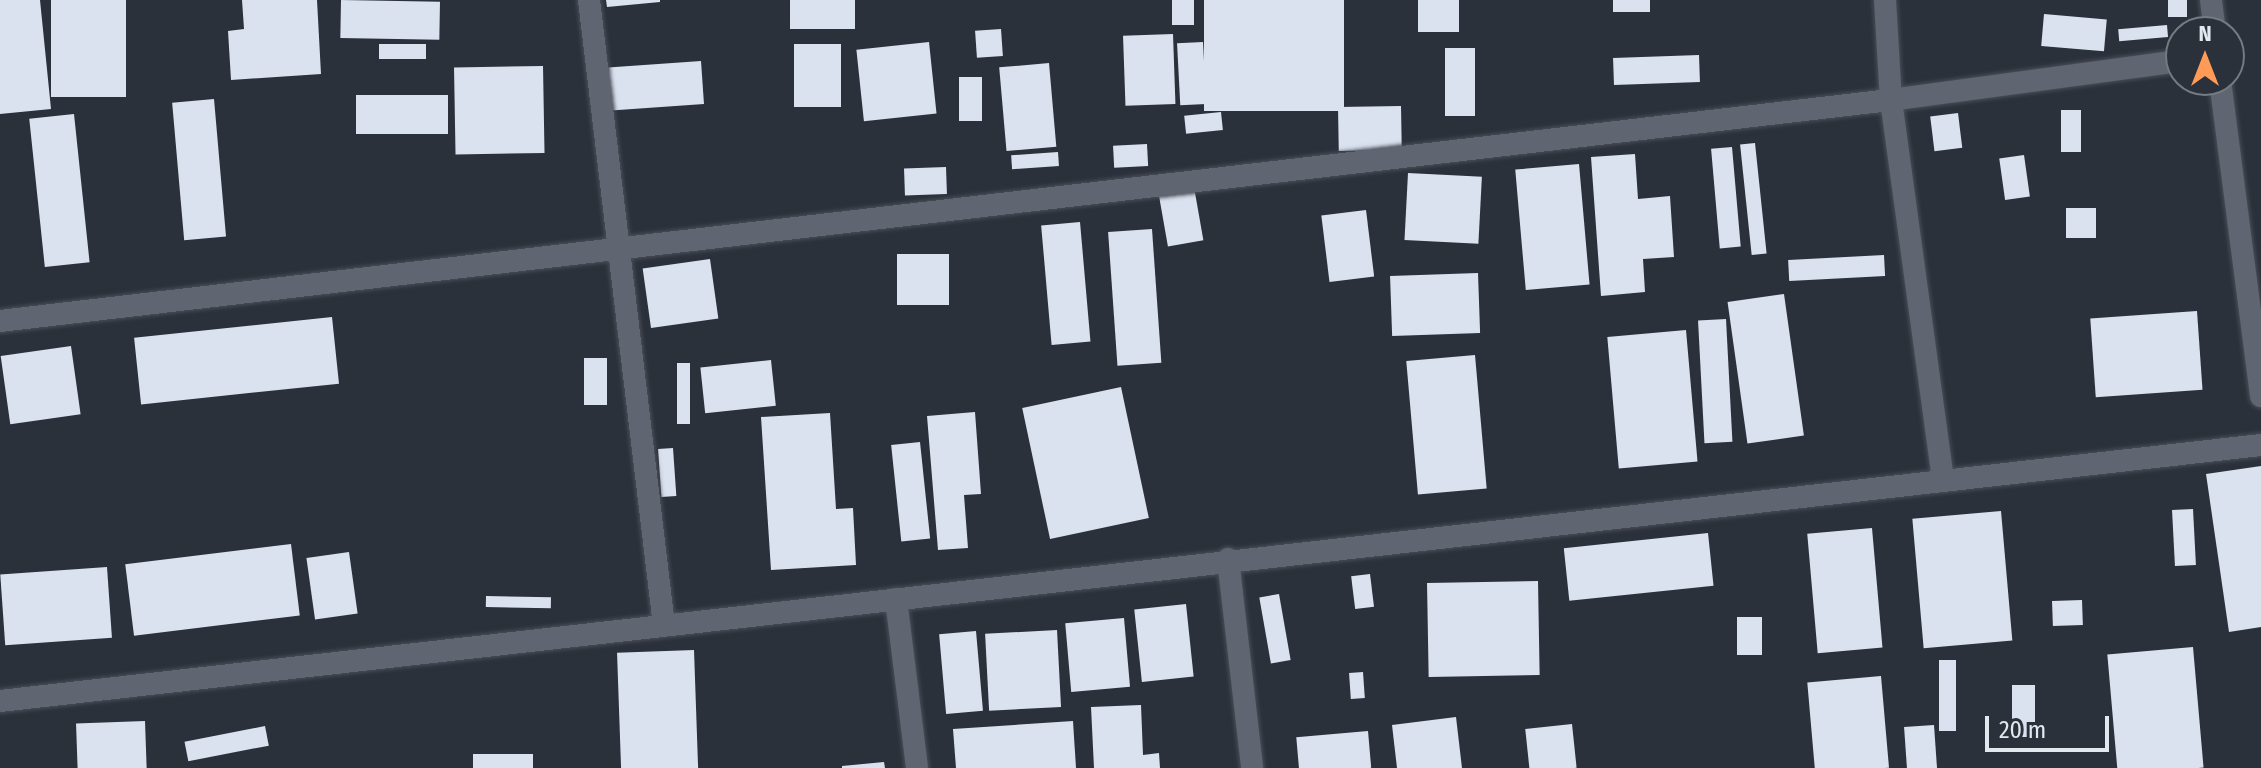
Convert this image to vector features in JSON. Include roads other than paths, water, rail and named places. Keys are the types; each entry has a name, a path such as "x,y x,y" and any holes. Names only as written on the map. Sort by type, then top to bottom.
{"street":[{"path":"589,0 664,625"},
{"path":"1885,0 1891,100 1943,479"},
{"path":"0,321 1891,100 2165,63"},
{"path":"2222,96 2261,396"},
{"path":"0,701 1228,559 2261,445"},
{"path":"1228,559 1252,768"},
{"path":"896,599 917,768"}]}
